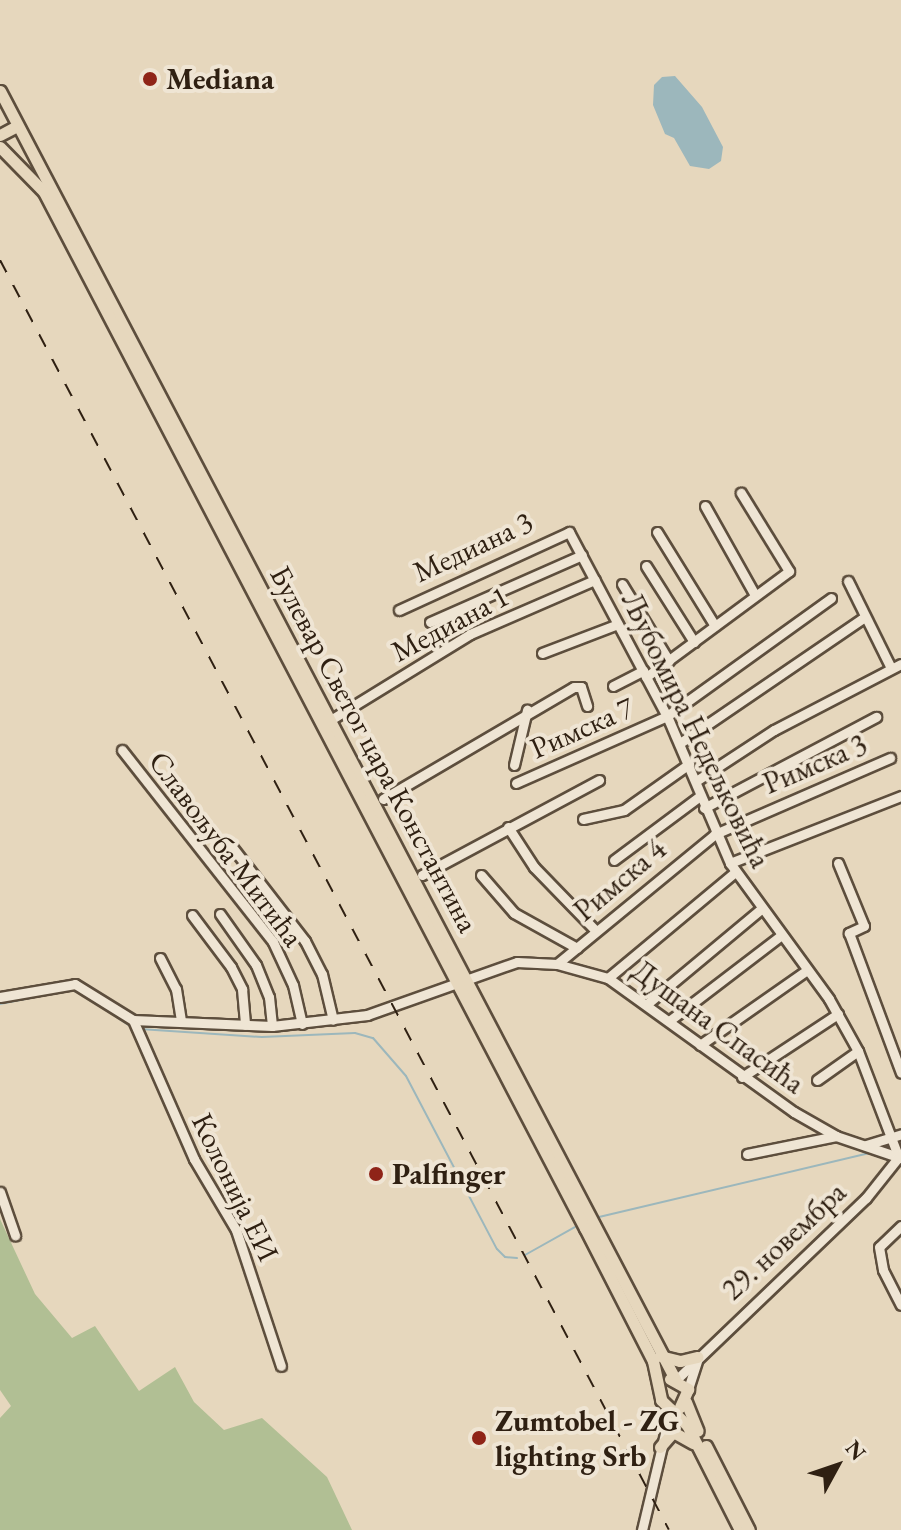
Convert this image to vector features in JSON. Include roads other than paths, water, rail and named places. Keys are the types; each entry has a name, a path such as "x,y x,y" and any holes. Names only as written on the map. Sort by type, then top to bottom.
{"main road":[{"path":"0,91 17,126 1,130"},
{"name":"Булевар Светог цара Константина","path":"17,126 26,133 28,144 332,719 653,1361 669,1406"},
{"path":"13,156 28,144"},
{"name":"Булевар Светог цара Константина","path":"0,147 13,156 44,192 660,1355 676,1379 688,1389"},
{"path":"660,1355 680,1361 698,1357"},
{"path":"661,1387 676,1379"},
{"path":"688,1389 686,1402 749,1530"},
{"path":"686,1402 669,1406 700,1452 740,1530"},
{"path":"660,1447 668,1436 681,1433 700,1452"}],"street":[{"path":"613,686 669,661 789,571 741,493"},
{"path":"705,506 755,595"},
{"name":"Љубомира Недељковића","path":"569,532 667,716 715,834 733,868 838,1014 858,1051 898,1147"},
{"name":"Медиана 3","path":"399,610 569,532"},
{"path":"657,532 715,626"},
{"path":"430,622 582,555"},
{"path":"646,566 694,642"},
{"name":"Медиана 1","path":"332,719 470,634 595,580"},
{"path":"696,781 774,730 896,666 865,617 848,581"},
{"path":"622,584 669,661"},
{"name":"Римска 7","path":"516,783 667,716 831,598"},
{"path":"680,743 865,617"},
{"path":"542,653 618,624"},
{"path":"383,799 527,710 578,686 587,706"},
{"path":"514,765 527,710"},
{"path":"704,808 781,763 876,717"},
{"name":"Славољуба Митића","path":"122,750 273,942 293,985 302,1024"},
{"name":"Римска 3","path":"715,834 890,758"},
{"path":"583,819 624,810 689,764"},
{"path":"422,875 599,780"},
{"path":"614,860 700,796"},
{"path":"608,978 733,868 901,796"},
{"path":"508,827 534,867 596,931"},
{"name":"Римска 4","path":"557,964 715,834"},
{"path":"229,843 310,949 333,1020"},
{"path":"838,863 864,926 849,933 901,1073"},
{"path":"481,875 514,913 577,948"},
{"path":"647,1004 761,909"},
{"path":"220,914 256,965 269,997 272,1026"},
{"path":"192,915 231,967 242,989 245,1025"},
{"path":"669,1021 780,936"},
{"path":"160,958 172,975 181,1021"},
{"name":"Душана Спасића","path":"134,1026 181,1021 272,1026 333,1020 367,1015 462,978 517,962 557,964 608,978 742,1077 836,1136 885,1152 898,1147"},
{"path":"700,1045 807,970"},
{"path":"0,997 81,985 134,1026"},
{"path":"742,1077 838,1014"},
{"name":"Колонија ЕИ","path":"134,1026 194,1159 236,1230 281,1366"},
{"path":"817,1080 858,1051"},
{"path":"747,1154 836,1136"},
{"path":"870,1146 898,1147"},
{"name":"29. новембра","path":"676,1379 866,1198 898,1147"},
{"path":"0,1192 15,1235"},
{"path":"901,1226 879,1247 887,1280 901,1305"},
{"name":"29. новембра","path":"688,1389 698,1357"},
{"path":"642,1530 669,1406"}],"water":[{"path":"675,76 702,107 723,147 721,161 709,169 690,166 674,138 665,134 653,105 654,85 662,77"}],"waterway":[{"path":"0,1004 71,990 81,993"},
{"path":"93,1001 130,1026"},
{"path":"140,1029 262,1037 355,1033 373,1038 406,1076 497,1249 505,1257 517,1258"},
{"path":"599,1217 870,1153"},
{"path":"525,1255 575,1227"}],"railway":[{"path":"0,260 669,1530"}],"place":[{"name":"Mediana","path":"150,79"},
{"name":"Palfinger","path":"376,1174"},
{"name":"Zumtobel - ZG lighting Srb","path":"479,1438"}]}
